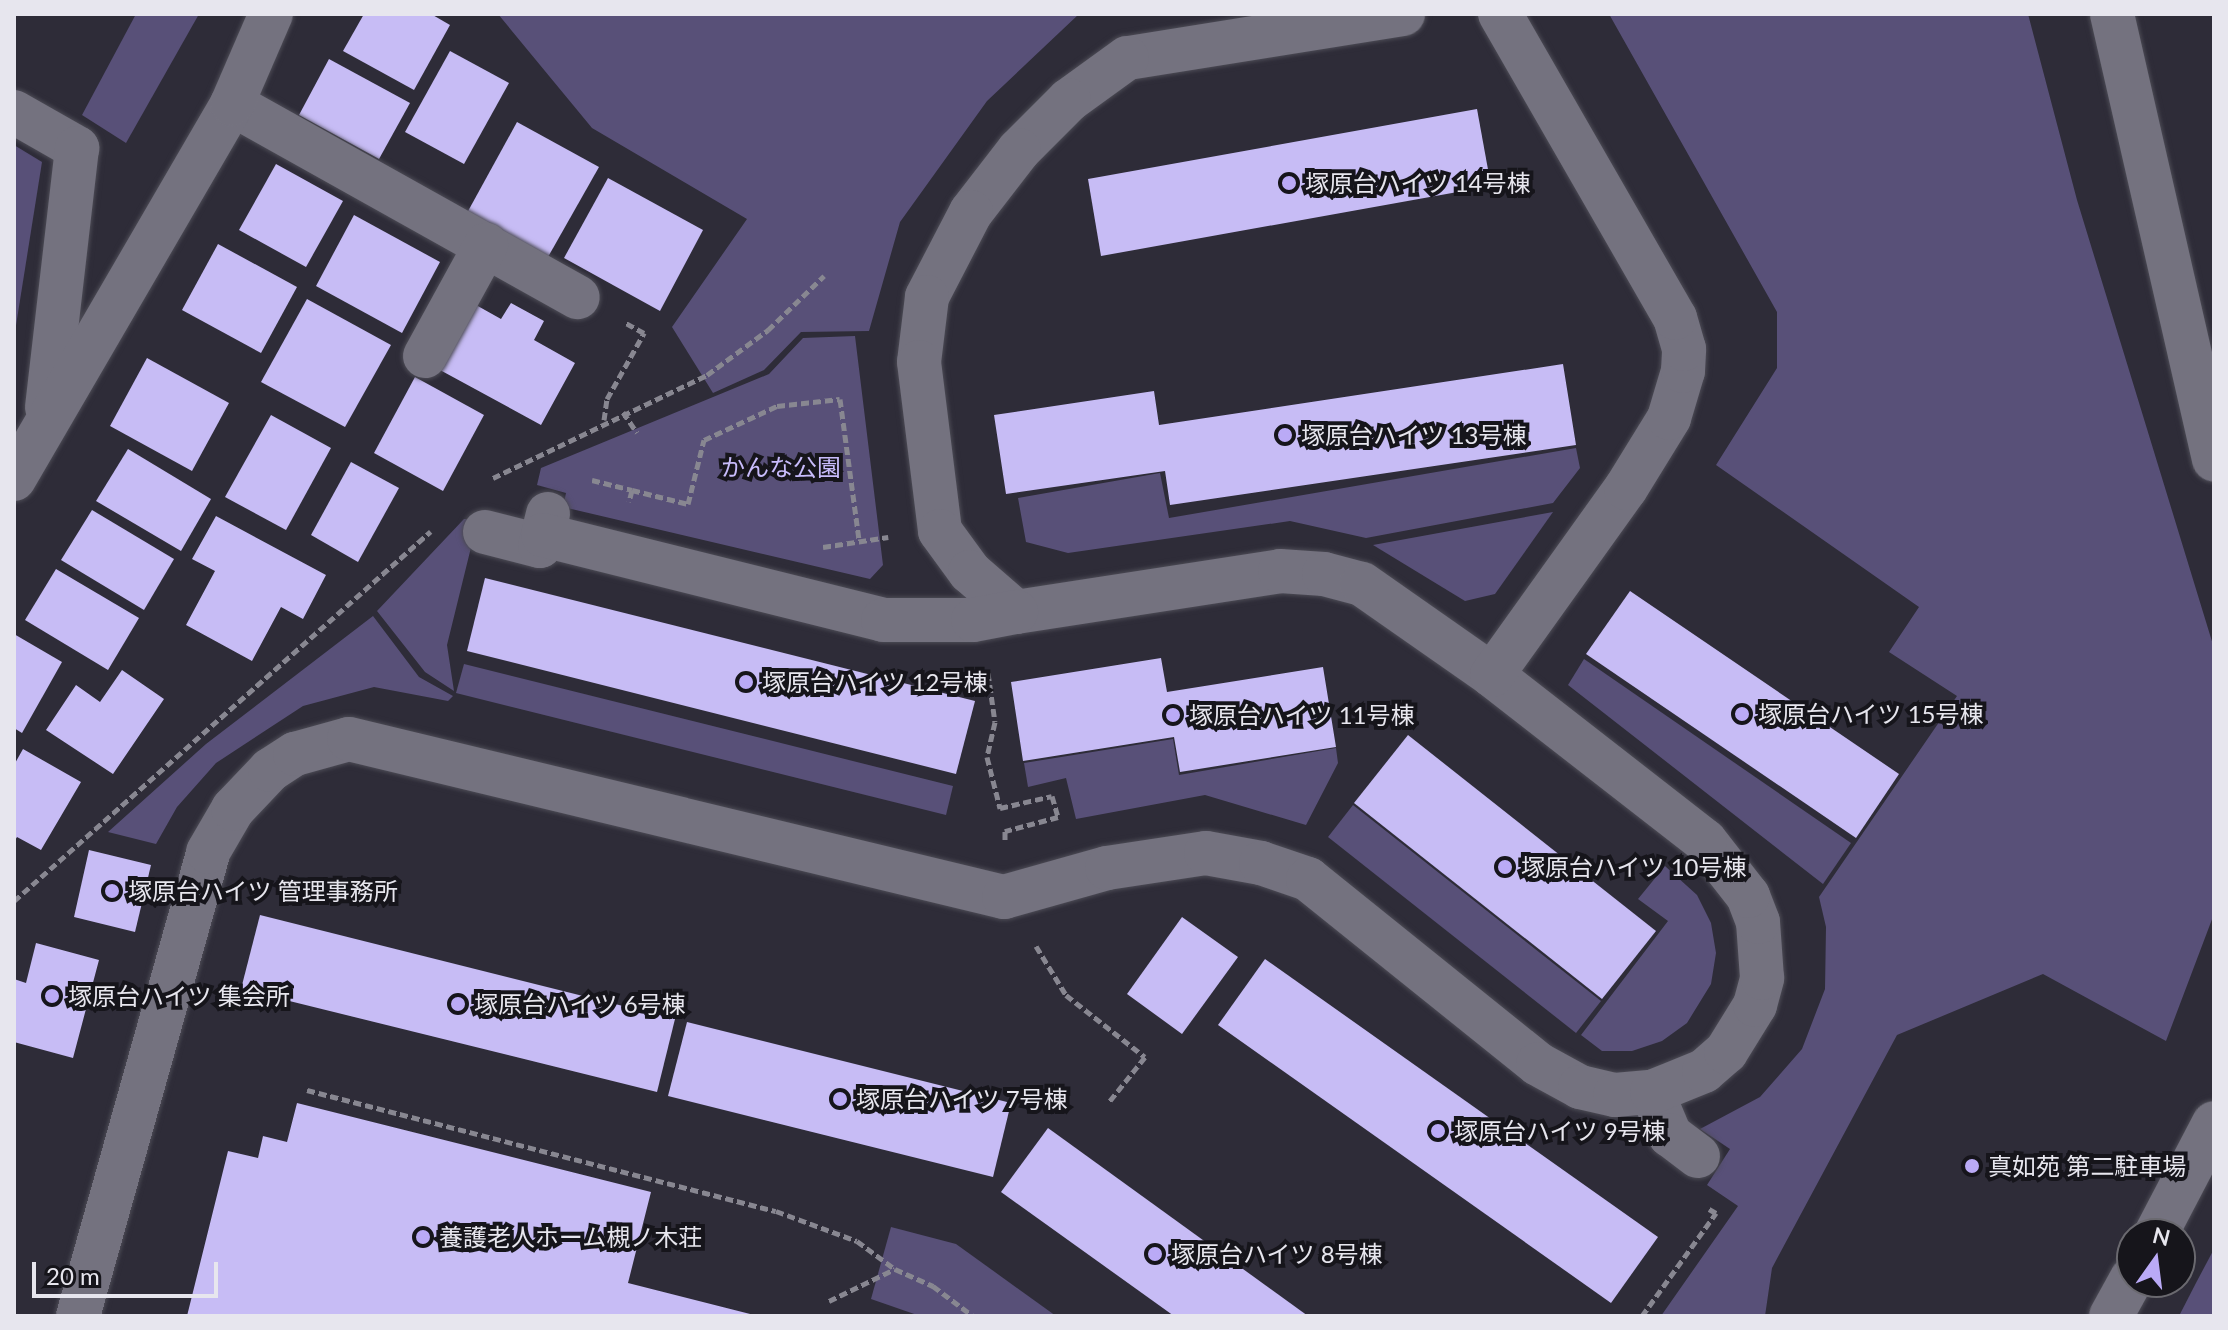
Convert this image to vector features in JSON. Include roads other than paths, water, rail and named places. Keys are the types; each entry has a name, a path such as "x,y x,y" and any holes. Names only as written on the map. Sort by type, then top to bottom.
{"street":[{"path":"14,479 232,104 271,14"},
{"path":"1016,612 970,572 940,531 919,362 927,297 971,212 1019,150 1069,100 1127,58 1403,14"},
{"path":"1492,675 1626,488 1669,418 1683,371 1684,349 1675,318 1500,14"},
{"path":"2112,14 2214,459"},
{"path":"232,104 578,297"},
{"path":"14,112 77,148 45,426"},
{"path":"425,356 486,245"},
{"path":"78,1316 208,852 233,809 270,770 295,754 349,739 1004,897 1107,868 1206,853 1261,863 1308,879 1538,1064 1580,1087 1615,1095 1652,1092 1704,1071 1743,1030 1762,978 1758,922 1733,872 1705,841 1492,675 1362,584 1324,574 1280,571 973,620 883,620 547,520 540,546 490,507"},
{"path":"1652,1092 1670,1135 1698,1156"},
{"path":"2164,1218 2214,1123"},
{"path":"2111,1316 2121,1298"}],"place":[{"name":"塚原台ハイツ 14号棟","path":"1289,183"},
{"name":"塚原台ハイツ 13号棟","path":"1285,435"},
{"name":"塚原台ハイツ 12号棟","path":"746,682"},
{"name":"塚原台ハイツ 15号棟","path":"1742,714"},
{"name":"塚原台ハイツ 11号棟","path":"1173,715"},
{"name":"塚原台ハイツ 10号棟","path":"1505,867"},
{"name":"塚原台ハイツ 管理事務所","path":"112,891"},
{"name":"塚原台ハイツ 集会所","path":"52,996"},
{"name":"塚原台ハイツ 6号棟","path":"458,1004"},
{"name":"塚原台ハイツ 7号棟","path":"840,1099"},
{"name":"塚原台ハイツ 9号棟","path":"1438,1131"},
{"name":"真如苑 第二駐車場","path":"1972,1166"},
{"name":"養護老人ホーム槻ノ木荘","path":"423,1237"},
{"name":"塚原台ハイツ 8号棟","path":"1155,1254"}],"park label":[{"name":"かんな公園","path":"781,467"}]}
